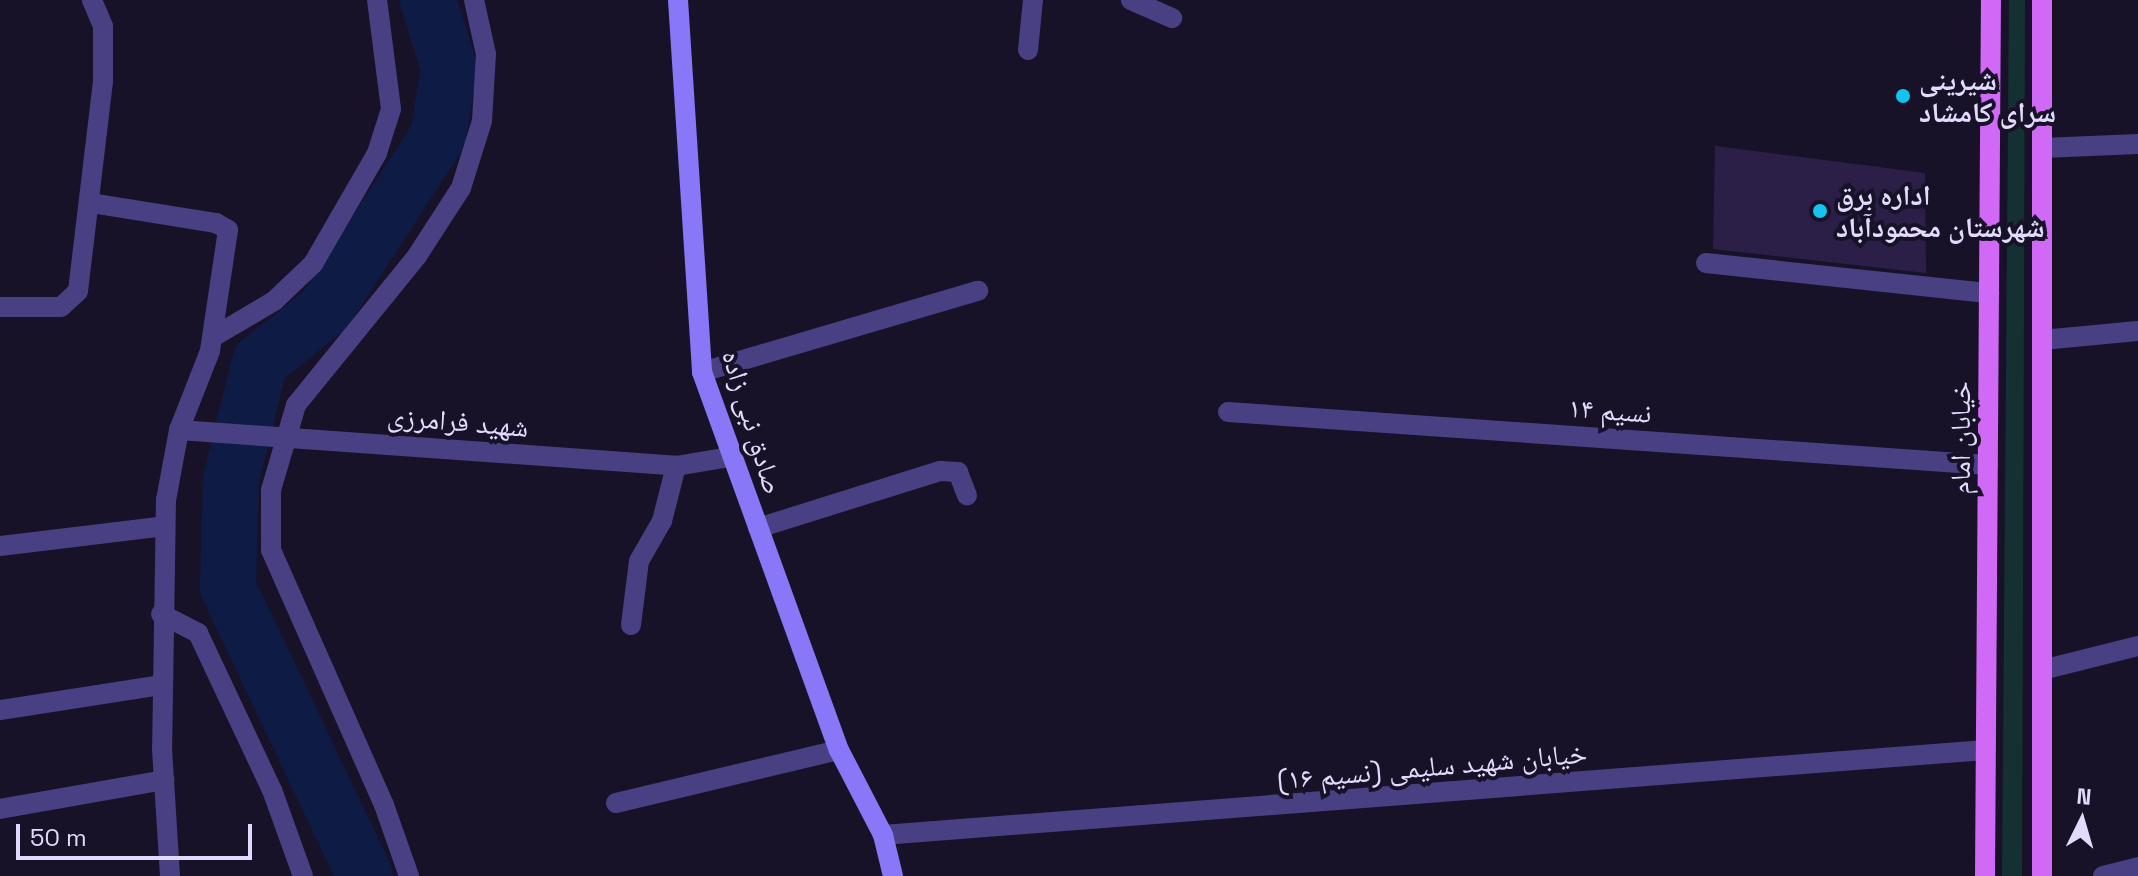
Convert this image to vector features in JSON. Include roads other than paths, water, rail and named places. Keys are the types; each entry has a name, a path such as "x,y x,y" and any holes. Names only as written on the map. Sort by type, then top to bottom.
{"main road":[{"name":"خیابان امام","path":"1985,876 1991,0"},
{"path":"2042,0 2042,876"}],"street":[{"path":"0,307 61,307 78,291 91,203 103,54 103,26 92,0"},
{"path":"213,337 274,301 313,264 377,153 391,109 377,0"},
{"path":"409,876 384,805 271,550 271,490 283,437 319,370 417,256 461,188 483,107 486,54 474,0"},
{"name":"صادق نبی زاده","path":"678,0 702,372 730,457 839,750 883,835 893,876"},
{"path":"1028,50 1033,0"},
{"path":"1131,0 1172,18"},
{"path":"2042,148 2138,144"},
{"path":"91,203 216,223 228,230 213,337 179,430 165,526 162,685 170,876"},
{"path":"1706,263 1989,293"},
{"path":"702,372 978,291"},
{"path":"2042,340 2138,331"},
{"name":"نسیم ۱۴","path":"1228,412 1988,465"},
{"name":"شهید فرامرزی","path":"179,430 676,466 730,457"},
{"path":"631,625 639,561 662,521 676,466"},
{"path":"758,528 940,471 958,472 967,495"},
{"path":"0,546 165,526"},
{"path":"161,614 198,633 272,790 303,876"},
{"path":"2042,670 2138,646"},
{"path":"0,710 162,685"},
{"path":"616,803 839,750"},
{"name":"خیابان شهید سلیمی (نسیم ۱۶)","path":"883,835 1986,750"},
{"path":"0,809 164,780"},
{"path":"2103,876 2138,867"}],"waterway":[{"path":"365,876 228,588 231,479 260,362 325,310 438,136 449,68 428,0"}],"place":[{"name":"شیرینی سرای کامشاد","path":"1903,96"},
{"name":"اداره برق شهرستان محمودآباد","path":"1820,211"}]}
